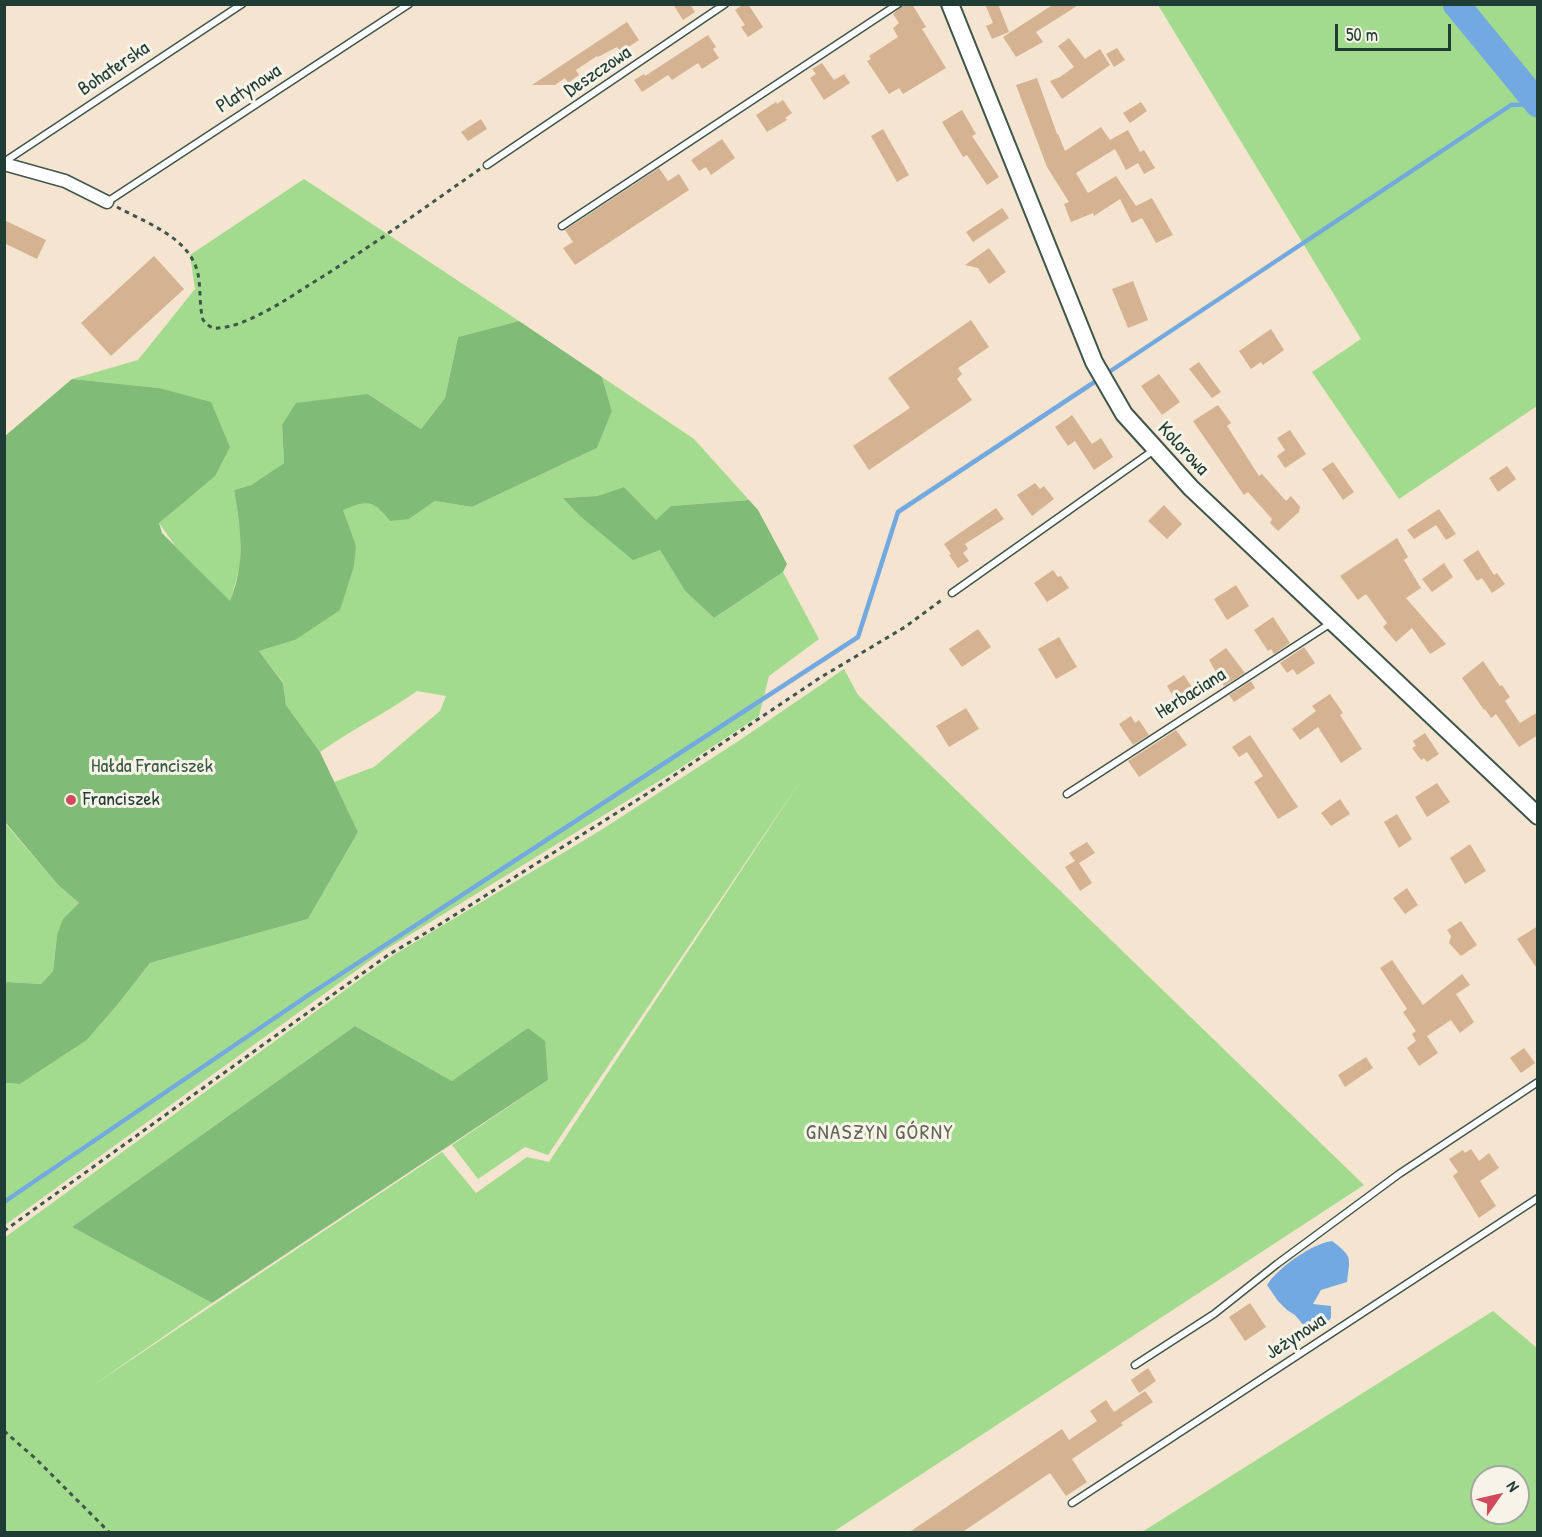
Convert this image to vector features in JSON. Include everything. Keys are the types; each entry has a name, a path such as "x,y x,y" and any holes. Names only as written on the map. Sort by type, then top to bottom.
{"street":[{"name":"Kolorowa","path":"950,4 1094,362 1124,414 1154,450 1199,496 1538,816"},
{"path":"4,163 65,181 107,202"}],"lane":[{"name":"Bohaterska","path":"4,163 242,4"},
{"name":"Platynowa","path":"107,202 409,4"},
{"name":"Deszczowa","path":"487,165 726,4"},
{"path":"561,226 898,4"},
{"path":"952,593 1154,450"},
{"name":"Herbaciana","path":"1067,794 1333,622"},
{"path":"1135,1365 1214,1314 1277,1264 1399,1174 1538,1082"},
{"name":"Jeżynowa","path":"1072,1503 1538,1198"}],"path":[{"path":"107,202 183,245 197,271 203,320 211,328 219,328 231,326 274,308 487,165"},
{"path":"4,1231 388,955 645,795 818,679 904,627 952,593"},
{"path":"4,1431 36,1459 109,1533"}],"green space":[{"path":"1158,5 1537,5 1537,406 1399,499 1312,372 1361,339"},
{"path":"304,179 519,321 458,337 445,398 421,429 368,394 282,425 284,463 251,485 234,490 241,535 240,566 230,602 176,547 159,523 185,500 159,388 72,379 138,360 195,289 190,255"},
{"name":"Hałda Franciszek","path":"519,321 602,377 612,411 597,448 472,507 435,501 409,519 390,521 379,509 369,503 358,504 343,510 356,546 354,566 340,610 295,640 259,651 283,683 286,705 320,752 358,832 308,919 150,963 87,1040 20,1084 5,1083 5,984 7,982 41,984 53,971 57,935 63,919 79,903 58,885 5,822 5,436 72,379 159,388 211,402 230,447 215,476 159,523 162,533 230,601 238,573 241,546 234,490 251,485 284,463 282,425 296,403 368,394 421,429 445,398 458,337"},
{"path":"602,377 694,439 749,500 671,506 656,521 624,487 597,496 564,498 660,550 685,591 714,618 783,572 819,639 769,676 759,716 677,770 382,952 5,1225 4,1083 20,1084 87,1040 150,963 308,919 358,832 334,782 374,767 440,711 446,696 417,691 320,752 286,705 283,682 259,651 295,640 356,547 342,510 362,502 379,506 409,519 435,501 472,507 597,448 612,411"},
{"path":"624,487 656,520 671,506 749,500 758,510 787,564 783,572 714,618 685,591 660,550 633,560 580,516 563,498 597,496"},
{"path":"844,669 858,695 1364,1185 833,1532 5,1532 4,1238 392,956 601,830","holes":["801,780 549,1162 527,1157 476,1193 442,1152 92,1386 212,1303 72,1227 355,1026 452,1081 548,1080 452,1145 478,1179 525,1147 548,1155"]},
{"path":"4,822 58,885 79,903 57,935 53,971 41,984 7,982 5,984"},
{"path":"355,1026 452,1081 528,1028 545,1041 548,1080 212,1303 72,1227"},
{"path":"1493,1311 1537,1348 1537,1532 1142,1532"}],"water":[{"path":"1332,1241 1347,1254 1349,1267 1347,1282 1321,1290 1313,1304 1331,1306 1331,1318 1321,1328 1310,1333 1295,1315 1278,1301 1267,1285 1279,1271 1296,1258 1315,1247"}],"building":[{"path":"673,4 690,4 695,12 683,20"},
{"path":"748,4 763,27 748,37 741,27 745,25 735,10"},
{"path":"904,4 912,4 926,27 922,29 946,68 903,94 899,88 889,94 867,61 871,59 869,56 898,37 893,28 899,23 893,14"},
{"path":"985,4 998,4 1009,32 992,39 986,26 993,23"},
{"path":"1054,4 1080,4 1036,32 1043,42 1016,57 1003,37"},
{"path":"627,22 639,40 621,52 617,47 597,56 576,70 579,75 568,83 565,78 555,85 532,85"},
{"path":"708,35 716,47 713,49 719,58 702,69 698,63 672,80 668,75 642,92 634,80 644,74 645,76"},
{"path":"1069,38 1085,59 1100,49 1110,65 1062,99 1050,81 1074,67 1058,46"},
{"path":"1117,48 1125,60 1114,67 1106,54"},
{"path":"822,63 834,80 844,74 850,83 824,100 810,78 816,74 812,69"},
{"path":"1037,78 1065,151 1101,127 1110,140 1128,130 1140,152 1144,150 1155,168 1144,174 1138,163 1126,170 1115,149 1076,173 1088,193 1116,176 1136,206 1152,198 1173,235 1156,243 1142,218 1132,223 1120,199 1094,216 1093,213 1071,222 1064,204 1069,202 1047,167 1016,85"},
{"path":"783,100 792,113 785,118 787,120 767,132 756,115"},
{"path":"1141,102 1147,111 1130,123 1123,113"},
{"path":"962,110 976,134 972,136 999,177 987,185 967,155 963,157 942,122"},
{"path":"481,119 487,129 468,141 461,132"},
{"path":"883,129 909,175 897,182 871,136"},
{"path":"722,139 735,158 711,175 706,167 699,171 691,160"},
{"path":"659,168 668,181 679,174 689,190 575,265 563,248 573,242 565,230"},
{"path":"1002,208 1009,218 973,242 966,232"},
{"path":"4,220 46,240 37,259 4,243"},
{"path":"989,248 1006,272 989,284 978,268 965,265"},
{"path":"154,256 184,289 111,356 81,323"},
{"path":"1133,281 1148,320 1128,328 1112,289"},
{"path":"971,320 989,347 958,368 962,374 957,379 972,400 869,470 853,446 910,408 888,378"},
{"path":"1271,329 1284,350 1263,365 1261,362 1251,369 1239,351"},
{"path":"1199,362 1221,392 1212,398 1189,369"},
{"path":"1159,374 1180,402 1162,415 1141,386"},
{"path":"1218,405 1231,423 1227,426 1259,476 1262,474 1286,501 1291,496 1300,507 1299,512 1278,531 1270,523 1272,519 1248,492 1244,495 1193,421"},
{"path":"1072,415 1092,444 1101,438 1113,457 1094,470 1075,441 1068,446 1055,427"},
{"path":"1290,430 1306,454 1285,468 1277,456 1285,450 1277,438"},
{"path":"1333,462 1354,492 1343,500 1322,469"},
{"path":"1507,466 1516,479 1498,492 1489,478"},
{"path":"1035,483 1040,489 1044,486 1054,499 1032,516 1017,495"},
{"path":"1164,505 1182,524 1167,539 1148,521"},
{"path":"996,508 1004,519 965,544 968,549 963,553 969,561 958,568 944,544"},
{"path":"1439,509 1456,534 1446,540 1436,525 1414,539 1407,530"},
{"path":"1397,538 1408,557 1404,560 1421,588 1406,598 1446,644 1430,654 1412,628 1396,642 1383,627 1387,623 1366,594 1358,600 1340,576"},
{"path":"1478,550 1494,575 1497,573 1505,584 1492,593 1482,578 1477,581 1463,560"},
{"path":"1444,563 1453,577 1432,592 1422,579"},
{"path":"1053,570 1058,577 1061,576 1069,588 1047,602 1034,583"},
{"path":"1236,585 1249,606 1227,620 1214,599"},
{"path":"1273,617 1290,643 1274,654 1271,649 1268,651 1254,630"},
{"path":"978,629 991,647 962,667 949,649"},
{"path":"1059,637 1077,667 1056,679 1038,649"},
{"path":"1304,647 1315,663 1297,675 1293,669 1287,673 1280,663"},
{"path":"1226,648 1245,673 1224,686 1209,660"},
{"path":"1483,661 1510,697 1505,701 1520,723 1538,712 1538,735 1519,747 1496,714 1491,718 1484,710 1462,678"},
{"path":"1184,675 1197,695 1179,706 1167,686"},
{"path":"1251,681 1255,688 1234,702 1229,695"},
{"path":"1330,694 1343,713 1340,715 1362,749 1341,763 1318,727 1300,740 1292,729 1316,711 1312,706"},
{"path":"966,708 979,729 949,747 936,726"},
{"path":"1131,716 1135,723 1139,720 1149,735 1133,745 1119,724"},
{"path":"1176,730 1187,745 1139,777 1128,761"},
{"path":"1425,733 1439,754 1427,762 1424,758 1421,760 1412,748 1416,746 1413,741"},
{"path":"1250,735 1298,807 1278,819 1254,782 1263,776 1247,752 1239,757 1232,747"},
{"path":"1437,783 1450,802 1427,817 1415,797"},
{"path":"1340,799 1350,814 1331,826 1321,813"},
{"path":"1397,814 1412,839 1399,848 1384,822"},
{"path":"1087,842 1095,853 1079,863 1092,883 1080,891 1065,867 1075,861 1069,853"},
{"path":"1470,844 1486,871 1465,884 1450,858"},
{"path":"1407,888 1418,905 1405,914 1393,898"},
{"path":"1461,921 1477,945 1461,956 1449,943 1451,936 1447,930"},
{"path":"1538,926 1538,970 1517,939"},
{"path":"1392,960 1423,1005 1462,974 1470,985 1456,994 1474,1022 1460,1033 1451,1020 1427,1036 1438,1053 1419,1066 1407,1048 1416,1041 1412,1034 1416,1031 1403,1012 1407,1009 1380,968"},
{"path":"1524,1048 1535,1063 1521,1073 1510,1058"},
{"path":"1366,1057 1373,1068 1345,1087 1338,1075"},
{"path":"1471,1149 1479,1161 1489,1153 1499,1168 1480,1181 1496,1206 1479,1218 1453,1176 1458,1172 1449,1159 1463,1150 1465,1153"},
{"path":"1250,1303 1266,1327 1245,1341 1229,1317"},
{"path":"1148,1368 1156,1381 1139,1393 1131,1380"},
{"path":"1145,1391 1153,1402 1072,1459 1087,1482 1066,1496 1050,1473 961,1533 908,1533 1062,1429 1069,1440 1097,1421 1090,1411 1106,1400 1114,1412"}],"waterway":[{"path":"1456,4 1538,104"},
{"path":"1106,374 1511,105 1538,104"},
{"path":"4,1202 307,996 858,637 898,512 1099,379"}],"place":[{"name":"Franciszek","path":"71,800"}],"district":[{"name":"GNASZYN GÓRNY","path":"880,1133"}]}
